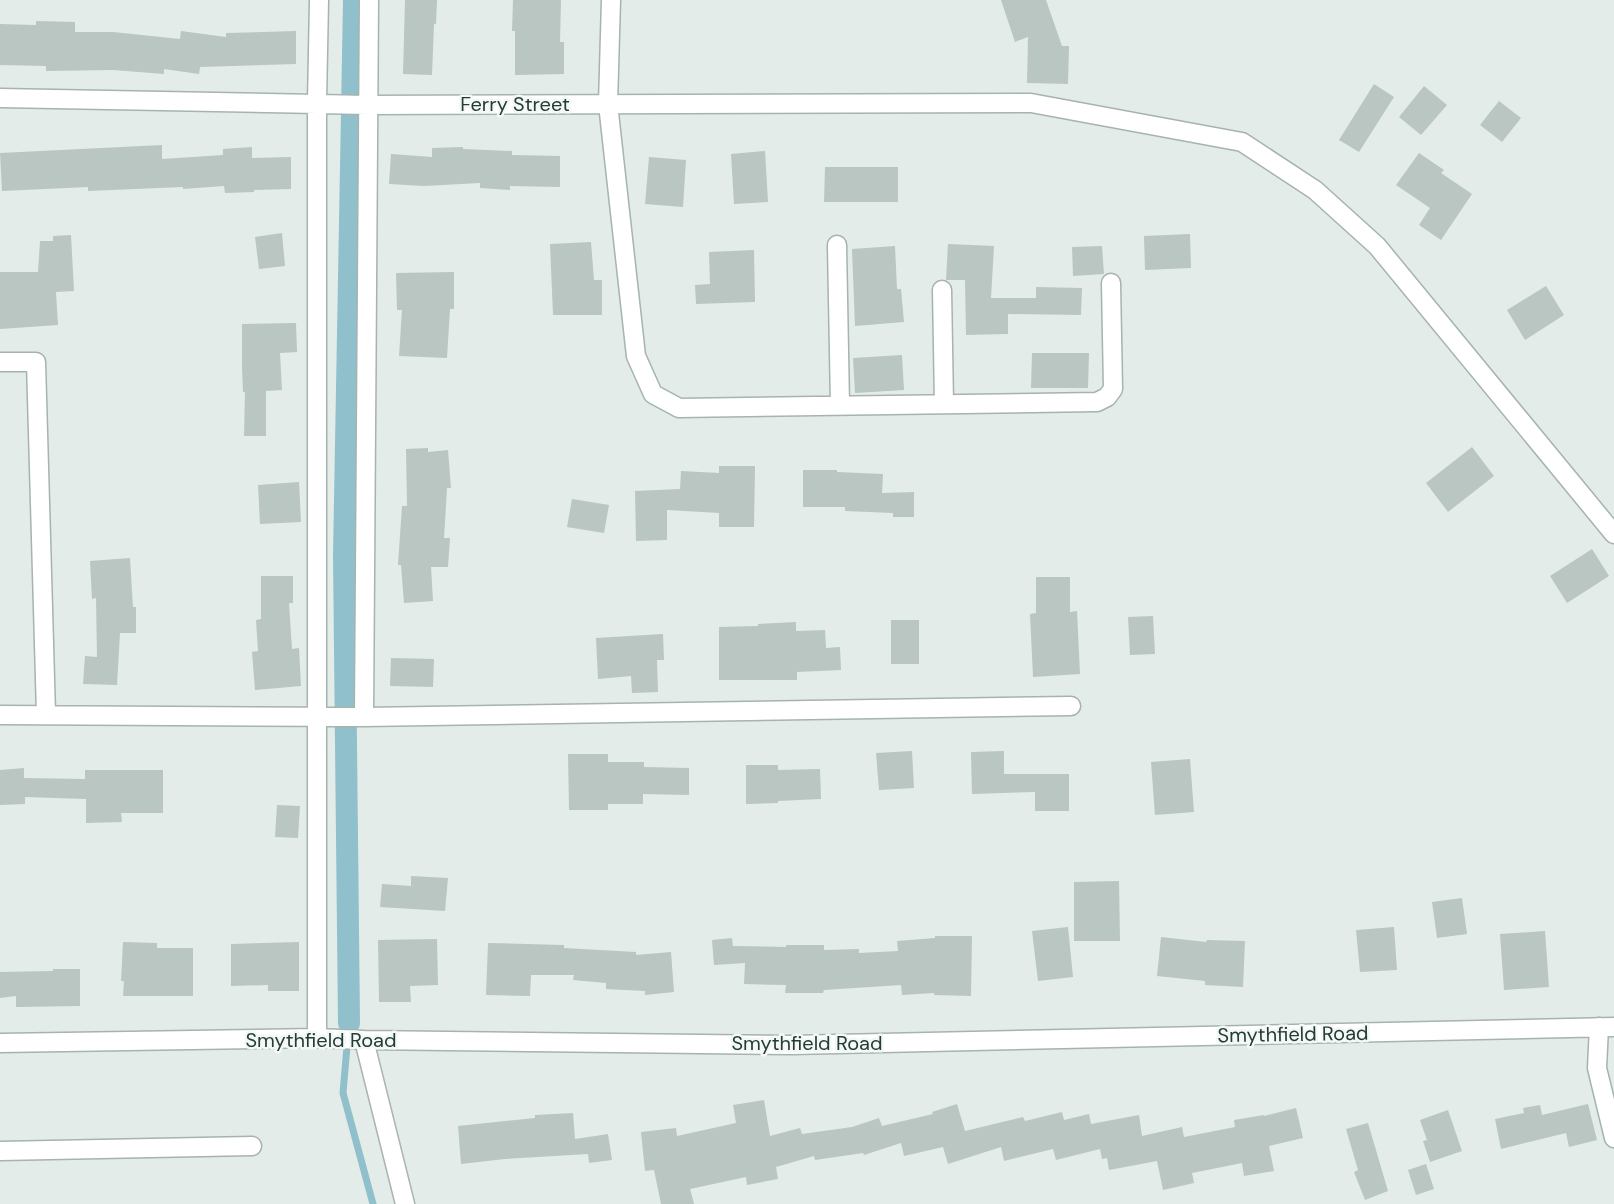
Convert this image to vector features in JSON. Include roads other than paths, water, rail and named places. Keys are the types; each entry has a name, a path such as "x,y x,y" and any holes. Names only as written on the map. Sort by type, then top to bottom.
{"street":[{"path":"317,1038 317,102 319,0"},
{"path":"364,717 369,0"},
{"path":"611,0 608,104 636,356 653,394 679,408 1097,402 1107,397 1113,389 1111,283"},
{"name":"Ferry Street","path":"0,98 317,102 368,105 1031,103 1242,142 1315,190 1377,246 1614,534"},
{"path":"837,245 840,405"},
{"path":"942,290 944,404"},
{"path":"0,362 36,362 46,714"},
{"path":"0,715 364,717 1071,706"},
{"path":"1607,1027 1597,1068 1614,1138"},
{"name":"Smythfield Road","path":"0,1043 317,1038 792,1044 1607,1027"},
{"path":"364,1040 405,1204"},
{"path":"0,1151 252,1146"}],"waterway":[{"path":"349,1023 344,556 354,0"},
{"path":"349,1023 343,1093 373,1204"}]}
